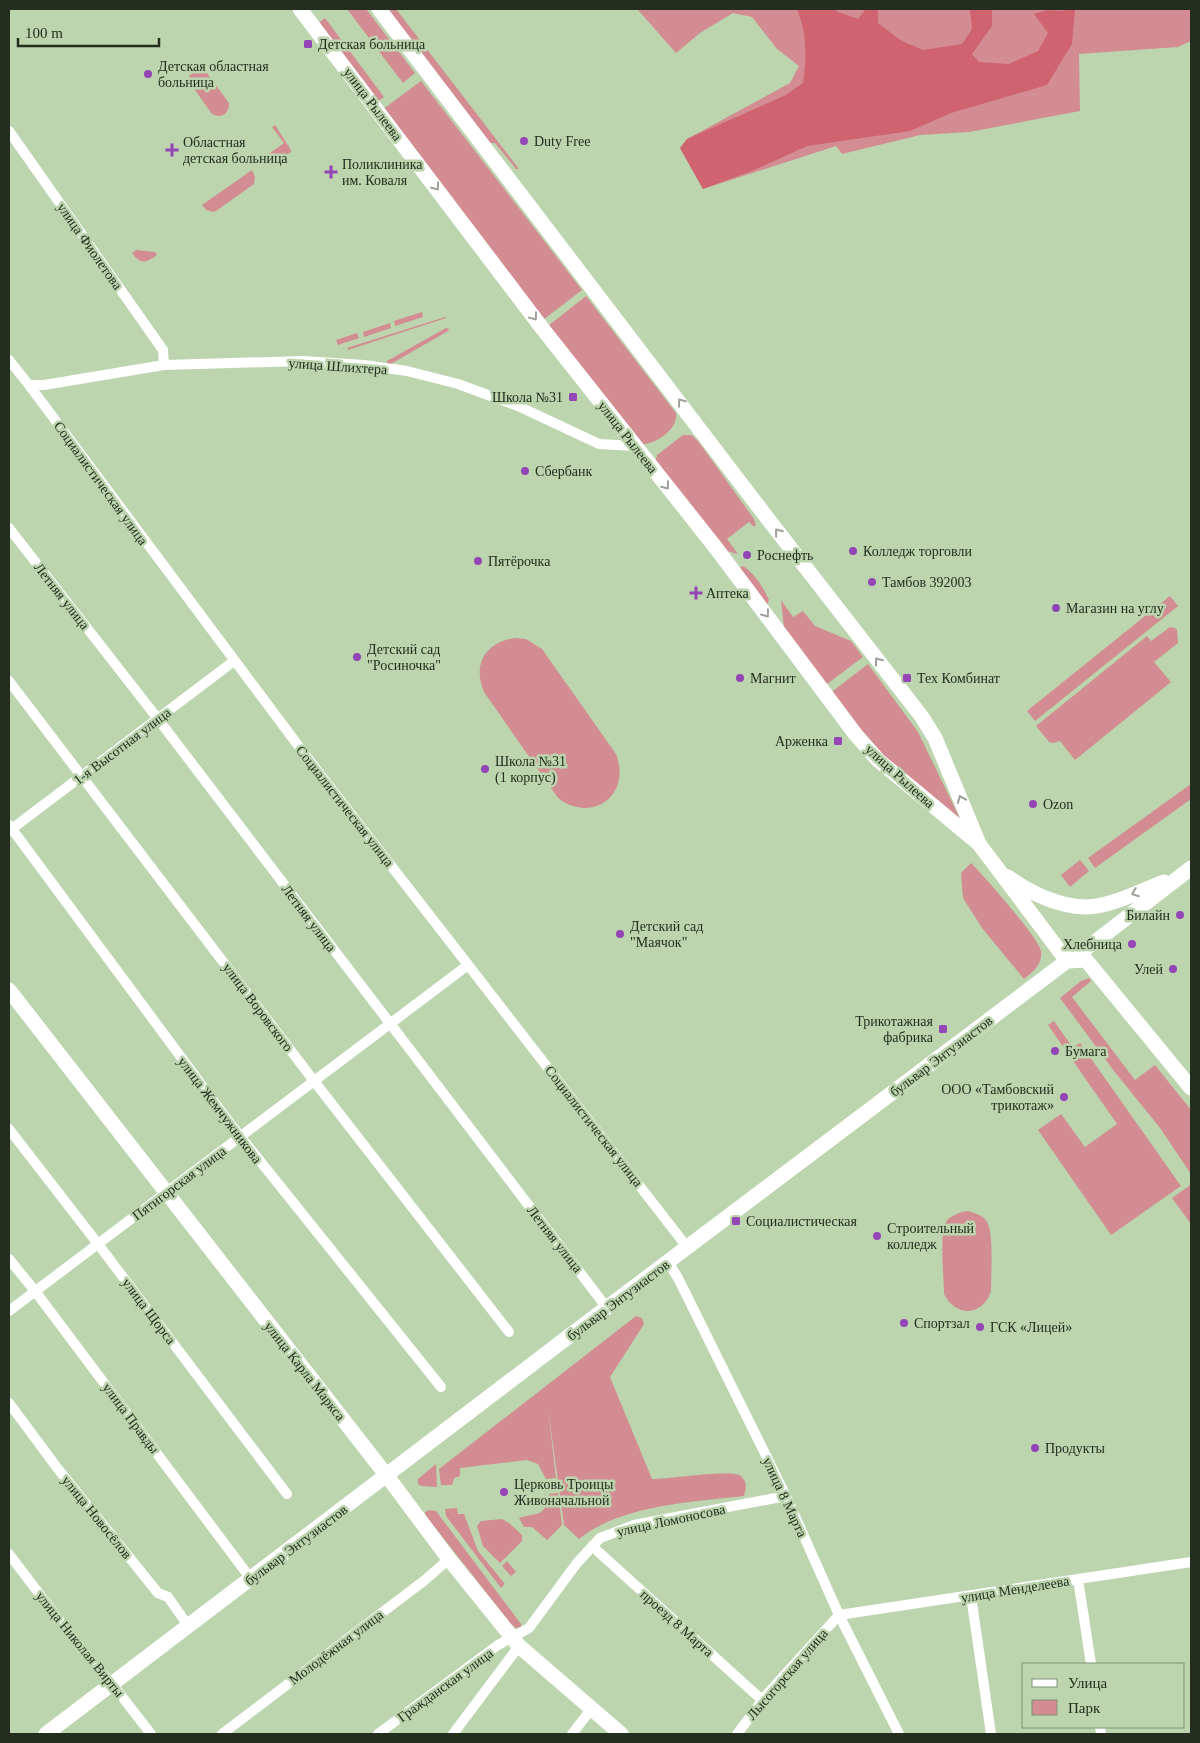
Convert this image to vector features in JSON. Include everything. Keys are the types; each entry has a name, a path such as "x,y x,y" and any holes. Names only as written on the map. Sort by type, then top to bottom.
{"main road":[{"name":"улица Рылеева","path":"300,9 542,328 721,556 856,736 878,760 979,844"},
{"name":"улица Рылеева","path":"379,9 768,519 922,717 935,738 979,844 1067,961"},
{"path":"997,869 1022,887 1042,896 1062,903 1086,907 1125,897 1186,872"},
{"name":"бульвар Энтузиастов","path":"46,1734 687,1247 1186,872"},
{"path":"1067,961 1086,960 1191,1088"},
{"name":"улица Карла Маркса","path":"9,990 387,1476 449,1559 516,1642 621,1734"}],"street":[{"name":"улица Фиолетова","path":"9,131 163,350 164,365"},
{"name":"Социалистическая улица","path":"9,360 234,661 687,1247"},
{"name":"улица Шлихтера","path":"29,385 53,384 164,365 304,361 364,365 407,371 458,384 518,406 599,444 635,446"},
{"name":"Летняя улица","path":"9,528 158,719 607,1308"},
{"name":"1-я Высотная улица","path":"10,828 234,661"},
{"name":"улица Воровского","path":"9,681 314,1081 509,1332"},
{"name":"улица Жемчужникова","path":"10,828 240,1137 441,1387"},
{"name":"Пятигорская улица","path":"9,1311 468,964"},
{"name":"улица Щорса","path":"9,1129 287,1494"},
{"name":"улица Правды","path":"9,1259 251,1579"},
{"name":"улица 8 Марта","path":"668,1262 678,1278 786,1496 838,1615 898,1734"},
{"name":"улица Новосёлов","path":"9,1403 58,1469 158,1593 168,1597 189,1627"},
{"name":"улица Ломоносова","path":"516,1642 534,1622 577,1563 600,1538 634,1525 786,1496"},
{"name":"проезд 8 Марта","path":"592,1546 762,1700"},
{"name":"улица Николая Вирты","path":"9,1554 82,1650 113,1684 151,1734"},
{"name":"Молодёжная улица","path":"222,1734 426,1580 449,1559"},
{"name":"улица Менделеева","path":"838,1615 1191,1562"},
{"path":"1078,1579 1091,1663"},
{"path":"971,1596 991,1734"},
{"name":"Лысогорская улица","path":"737,1734 762,1700 838,1615"},
{"name":"Гражданская улица","path":"378,1734 498,1645 516,1642"},
{"path":"453,1734 516,1642"},
{"path":"572,1734 592,1708"}],"green space":[{"path":"347,9 366,9 415,73 403,83"},
{"path":"385,9 396,9 519,169 516,169 495,143 487,143"},
{"path":"639,9 1191,9 1191,41 1178,47 1079,54 1080,111 969,132 920,135 842,154 836,146 703,189 680,148 687,139 790,83 799,66 777,49 752,17 733,13 700,33 676,53"},
{"path":"325,18 384,97 377,102 317,24"},
{"path":"199,70 206,72 229,103 228,110 224,115 212,114 190,83 189,76"},
{"path":"421,81 582,290 543,320 382,110"},
{"path":"275,125 291,152 270,165 265,161 266,156 284,143 272,127"},
{"path":"252,170 255,177 254,184 216,211 206,210 202,205"},
{"path":"136,250 155,252 157,255 144,262 138,260 132,253"},
{"path":"586,296 676,413 674,425 665,435 653,442 641,444 548,326"},
{"path":"422,312 423,317 395,326 394,321"},
{"path":"445,317 348,350 347,348"},
{"path":"390,323 391,328 364,337 363,332"},
{"path":"446,328 449,329 448,331 389,365 387,363 387,361"},
{"path":"357,333 359,338 338,345 336,340"},
{"path":"683,435 691,435 698,441 754,519 756,526 749,522 727,539 738,554 727,551 655,463 657,455"},
{"path":"743,566 755,577 764,590 769,600 766,607 736,569"},
{"path":"1170,596 1178,606 1035,721 1027,711"},
{"path":"781,600 793,617 803,611 815,626 851,641 863,657 823,687 784,628"},
{"path":"1170,627 1177,630 1178,643 1154,662 1171,682 1075,760 1060,741 1049,742 1036,726 1147,636 1151,641"},
{"path":"516,638 526,639 542,649 616,754 619,769 618,782 614,793 606,801 596,806 584,808 571,805 558,798 484,692 480,672 484,656 497,644"},
{"path":"868,664 918,732 966,831 878,754 829,694"},
{"path":"1191,784 1191,799 1095,868 1088,858"},
{"path":"1080,860 1089,871 1070,887 1061,875"},
{"path":"971,863 1010,907 1038,944 1041,951 1041,960 1024,979 982,928 963,898 961,873"},
{"path":"1089,978 1091,981 1072,997 1135,1080 1155,1065 1191,1110 1191,1174 1160,1128 1114,1071 1060,998 1081,981"},
{"path":"1054,1021 1073,1048 1080,1043 1181,1186 1111,1235 1038,1130 1061,1114 1085,1147 1117,1124 1048,1025"},
{"path":"1191,1180 1191,1224 1172,1198 1189,1186"},
{"path":"967,1211 981,1216 987,1222 991,1235 992,1255 991,1291 982,1305 969,1311 955,1307 944,1294 942,1256 946,1222 953,1216"},
{"path":"636,1316 642,1318 644,1324 610,1377 652,1479 710,1474 739,1475 745,1482 744,1496 680,1503 636,1512 596,1528 579,1539 564,1525 548,1409 556,1478 546,1479 538,1464 527,1460 460,1468 460,1476 454,1478 452,1485 441,1485 439,1469"},
{"path":"436,1464 437,1487 421,1486 418,1484 418,1479"},
{"path":"558,1493 562,1525 547,1540 532,1527 524,1527 519,1518 539,1513 545,1507 549,1494"},
{"path":"457,1508 458,1514 464,1514 478,1551 505,1584 501,1588 446,1516 445,1509"},
{"path":"430,1510 436,1511 521,1624 521,1627 516,1628 512,1625 426,1516 425,1512"},
{"path":"502,1519 522,1535 522,1541 500,1563 483,1546 477,1526 481,1521"},
{"path":"507,1561 516,1572 511,1576 502,1566"}],"shaded area":[{"path":"797,9 834,9 858,19 866,9 878,9 878,23 900,40 923,50 962,44 972,29 970,9 992,9 992,26 972,54 979,62 1009,64 1038,51 1048,33 1034,14 1047,10 1075,9 1072,44 1047,85 951,113 910,131 807,146 754,170 703,189 680,148 687,139 786,95 803,83 805,45 803,27"}],"place":[{"name":"Детская больница","path":"308,44"},
{"name":"Детская областная больница","path":"148,74"},
{"name":"Duty Free","path":"524,141"},
{"name":"Областная детская больница","path":"172,150"},
{"name":"Поликлиника им. Коваля","path":"331,172"},
{"name":"Школа №31","path":"573,397"},
{"name":"Сбербанк","path":"525,471"},
{"name":"Колледж торговли","path":"853,551"},
{"name":"Роснефть","path":"747,555"},
{"name":"Пятёрочка","path":"478,561"},
{"name":"Тамбов 392003","path":"872,582"},
{"name":"Аптека","path":"696,593"},
{"name":"Магазин на углу","path":"1056,608"},
{"name":"Детский сад \"Росиночка\"","path":"357,657"},
{"name":"Магнит","path":"740,678"},
{"name":"Тех Комбинат","path":"907,678"},
{"name":"Арженка","path":"838,741"},
{"name":"Школа №31 (1 корпус)","path":"485,769"},
{"name":"Ozon","path":"1033,804"},
{"name":"Билайн","path":"1180,915"},
{"name":"Детский сад \"Маячок\"","path":"620,934"},
{"name":"Хлебница","path":"1132,944"},
{"name":"Улей","path":"1173,969"},
{"name":"Трикотажная фабрика","path":"943,1029"},
{"name":"Бумага","path":"1055,1051"},
{"name":"ООО «Тамбовский трикотаж»","path":"1064,1097"},
{"name":"Социалистическая","path":"736,1221"},
{"name":"Строительный колледж","path":"877,1236"},
{"name":"Спортзал","path":"904,1323"},
{"name":"ГСК «Лицей»","path":"980,1327"},
{"name":"Продукты","path":"1035,1448"},
{"name":"Церковь Троицы Живоначальной","path":"504,1492"}]}
